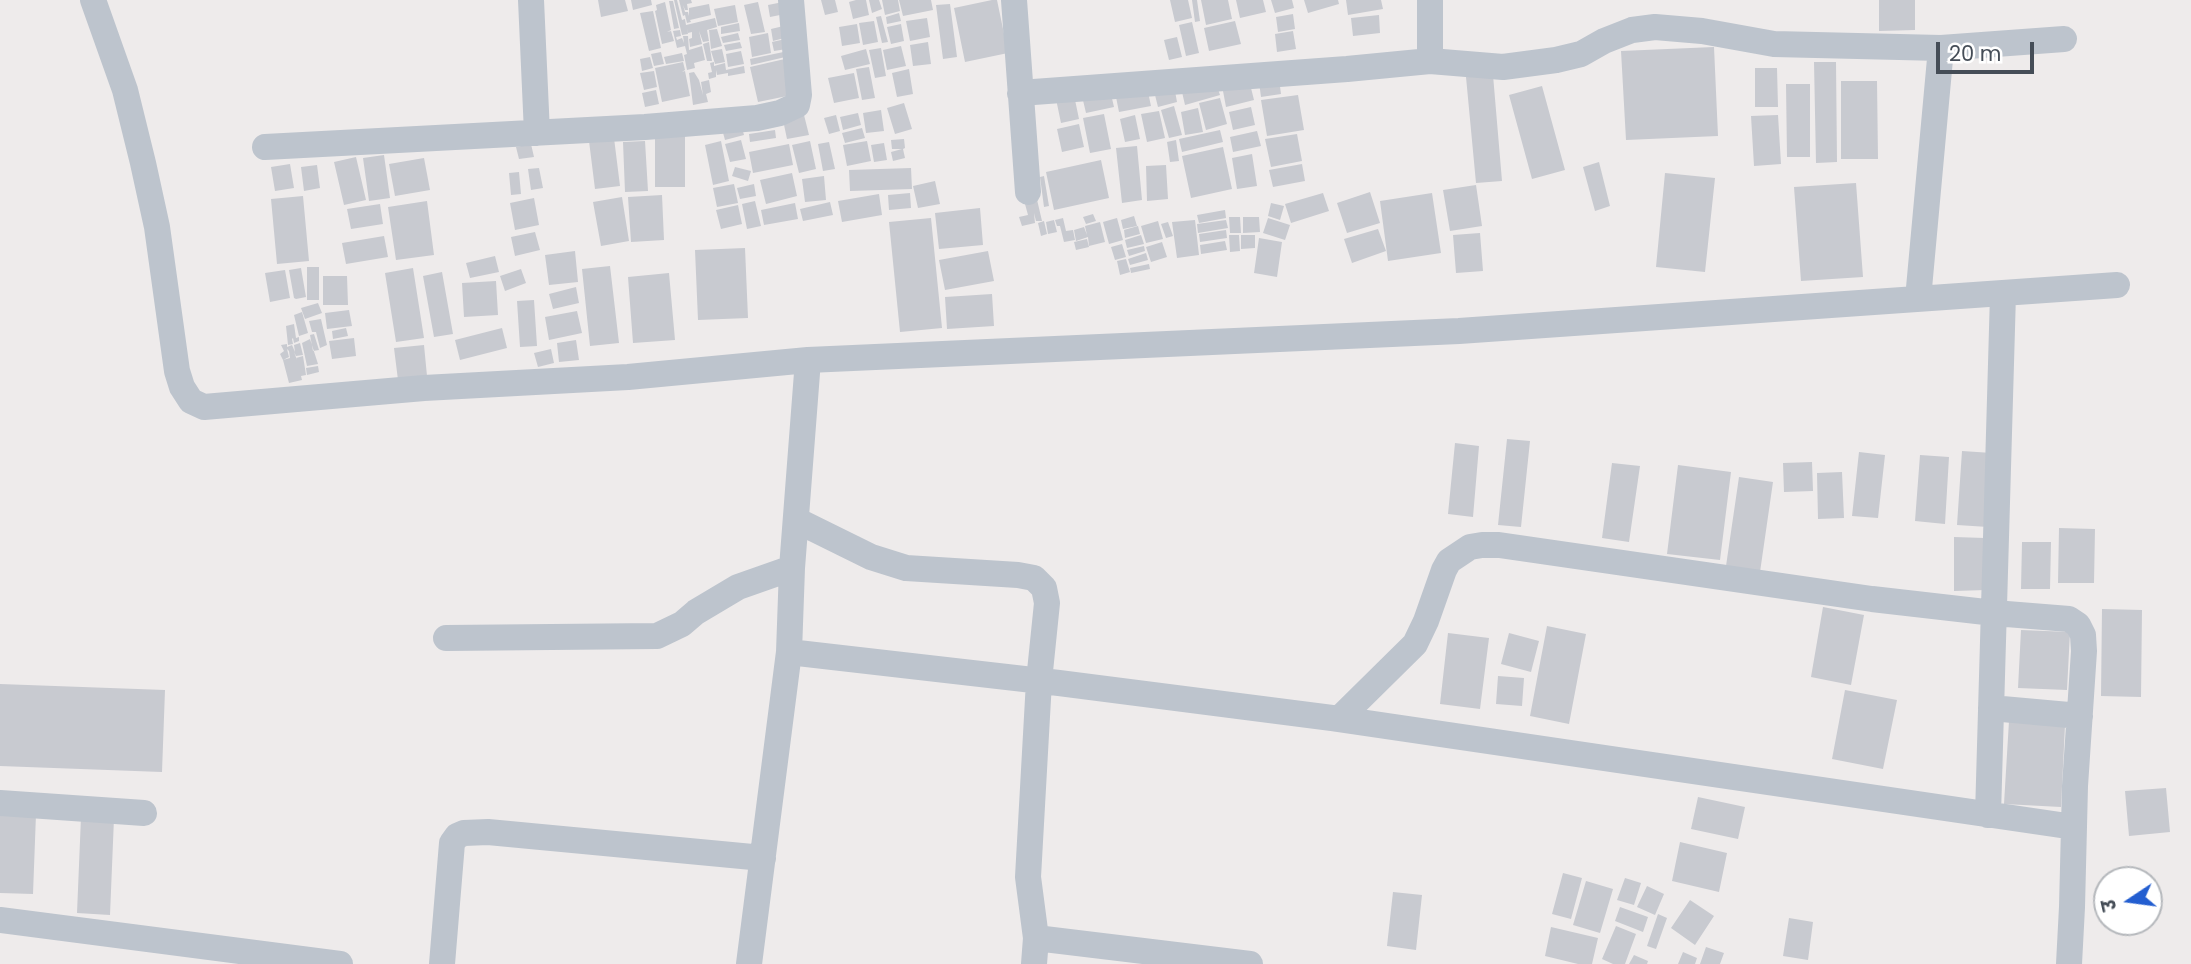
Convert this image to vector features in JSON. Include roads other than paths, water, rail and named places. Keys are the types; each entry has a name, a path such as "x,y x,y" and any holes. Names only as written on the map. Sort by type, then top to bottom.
{"street":[{"path":"93,0 125,90 143,163 157,228 177,371 182,387 191,401 204,407 424,388 628,377 808,360 1459,331 2117,285"},
{"path":"531,0 537,133"},
{"path":"265,147 757,118 797,105 799,83 791,0"},
{"path":"1013,0 1028,192"},
{"path":"1430,0 1430,61"},
{"path":"1020,93 1430,61 1503,67 1581,54 1632,30 1655,27 1774,44 1941,48 2064,38"},
{"path":"1918,299 1941,48"},
{"path":"1988,815 2003,294"},
{"path":"749,964 789,652 792,568 808,360"},
{"path":"796,520 871,557 906,568 1018,575 1034,579 1044,588 1047,603 1028,877 1035,951 1250,964"},
{"path":"1339,719 1415,644 1449,561 1470,547 1482,545 1512,547 1872,599 1994,614 2069,619 2078,625 2083,635 2084,651 2068,964"},
{"path":"446,638 657,636 675,628 738,587 792,568"},
{"path":"789,652 1339,719 2074,827"},
{"path":"1991,708 2080,716"},
{"path":"0,803 144,813"},
{"path":"442,964 452,843 457,836 464,833 488,832 763,858"},
{"path":"0,920 340,964"}]}
